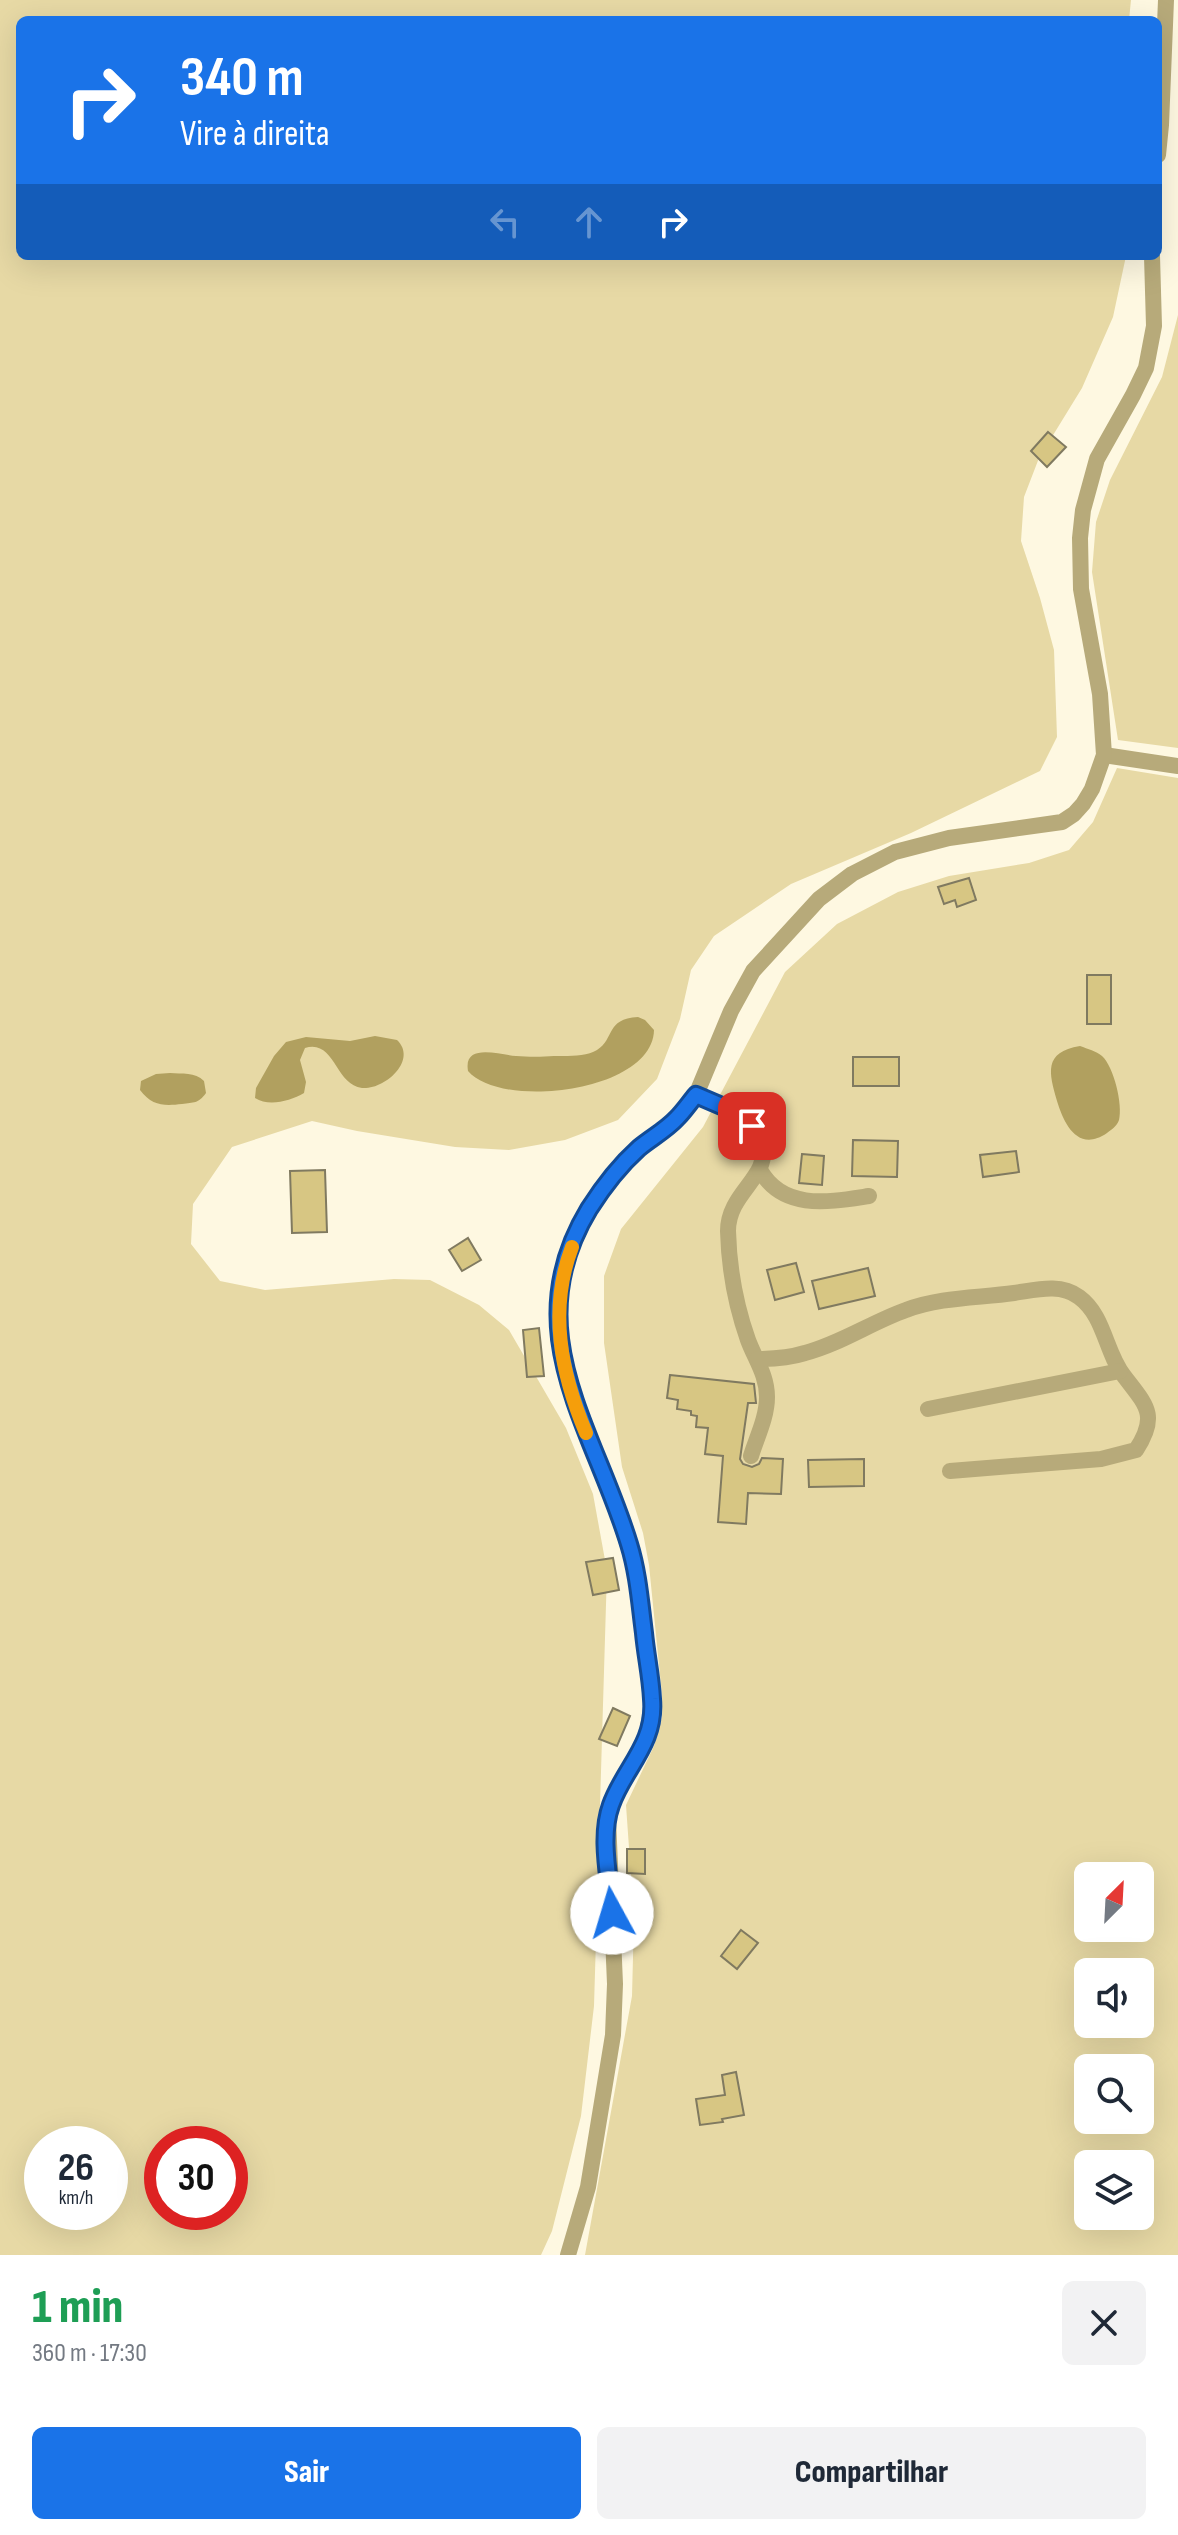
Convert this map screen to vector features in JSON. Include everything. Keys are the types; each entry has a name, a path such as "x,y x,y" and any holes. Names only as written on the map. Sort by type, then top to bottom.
{"street":[{"path":"1162,100 1166,0"},
{"path":"568,2255 588,2187 613,2035 615,1984 608,1818 617,1791 645,1741 653,1703 636,1570 605,1476 570,1388 558,1337 560,1289 570,1251 588,1211 613,1174 639,1148 677,1119 696,1095 731,1011 753,971 819,899 852,874 895,852 949,838 1062,822 1074,814 1092,789 1104,755 1100,694 1081,589 1083,510 1097,459 1146,368 1154,326 1152,260"},
{"path":"1104,755 1178,766"},
{"path":"696,1095 738,1113 762,1141 764,1153 760,1170 730,1213 728,1228 735,1290 743,1325 766,1381 767,1400 751,1456"},
{"path":"760,1170 773,1189 793,1198 808,1201 869,1196"},
{"path":"757,1359 807,1353 908,1309 938,1301 1055,1288 1078,1296 1090,1307 1103,1329 1120,1371 1147,1406 1148,1428 1136,1450 1101,1459 950,1471"},
{"path":"928,1409 1120,1371"}],"shaded area":[{"path":"0,0 1131,0 1129,16 16,16 16,260 1125,260 1113,317 1082,388 1039,458 1024,497 1021,541 1054,650 1057,737 1040,771 911,833 791,884 714,936 691,970 680,1019 657,1079 618,1120 565,1140 509,1150 455,1147 312,1121 232,1147 193,1204 191,1244 220,1281 265,1290 394,1279 430,1280 479,1305 509,1330 566,1428 593,1494 607,1571 594,2006 581,2116 552,2231 541,2255 0,2255"},
{"path":"1178,315 1178,748 1118,740 1092,572 1096,522 1110,480 1162,377"},
{"path":"1117,768 1178,778 1178,2255 585,2255 632,1996 634,1919 626,1805 654,1746 662,1717 649,1565 643,1533 622,1467 604,1343 604,1276 621,1229 703,1127 785,972 837,924 898,892 949,876 1029,863 1069,850 1093,822"},
{"path":"638,1017 654,1030 647,1051 629,1068 603,1081 541,1092 511,1090 485,1083 468,1071 471,1056 484,1052 535,1057 587,1054 603,1046 620,1021"},
{"path":"375,1036 397,1040 404,1056 396,1072 380,1084 362,1088 353,1085 323,1050 305,1048 300,1060 306,1082 304,1093 280,1102 255,1098 256,1088 274,1056 286,1042 306,1037 350,1041"},
{"path":"1080,1046 1097,1053 1106,1061 1114,1077 1120,1105 1119,1120 1115,1126 1107,1133 1088,1140 1080,1138 1068,1127 1054,1091 1051,1073 1054,1059 1060,1053"},
{"path":"156,1074 197,1076 204,1081 206,1093 196,1102 164,1105 149,1099 140,1090 141,1081"}],"building":[{"path":"1048,432 1066,447 1047,467 1031,451"},
{"path":"969,878 976,900 957,907 955,900 944,904 938,887"},
{"path":"1087,975 1111,975 1111,1024 1087,1024"},
{"path":"853,1057 899,1057 899,1086 853,1086"},
{"path":"853,1140 898,1141 897,1177 852,1176"},
{"path":"1016,1151 1019,1172 983,1177 980,1155"},
{"path":"802,1154 824,1156 822,1185 799,1183"},
{"path":"325,1170 327,1232 292,1233 290,1171"},
{"path":"468,1238 481,1260 462,1271 449,1250"},
{"path":"796,1263 804,1292 775,1300 767,1270"},
{"path":"868,1268 875,1296 819,1309 812,1281"},
{"path":"539,1328 544,1376 527,1377 523,1330"},
{"path":"670,1375 754,1384 756,1403 748,1403 740,1459 743,1464 752,1467 759,1464 762,1458 783,1459 781,1494 748,1493 746,1524 718,1522 723,1456 705,1454 708,1428 696,1427 697,1416 691,1415 691,1411 677,1409 678,1400 667,1398"},
{"path":"864,1459 864,1486 809,1487 808,1460"},
{"path":"613,1558 619,1590 593,1595 586,1562"},
{"path":"613,1708 630,1716 617,1746 599,1739"},
{"path":"627,1849 645,1849 645,1874 627,1873"},
{"path":"741,1930 758,1943 737,1969 721,1956"},
{"path":"736,2072 744,2115 700,2125 696,2099 725,2095 722,2075"}],"slow traffic":[{"path":"572,1247 560,1289 558,1337 570,1388 586,1433"}],"route":[{"path":"612,1913 607,1833 610,1806 645,1741 653,1703 636,1570 622,1522 570,1388 558,1337 560,1289 570,1251 588,1211 613,1174 639,1148 677,1119 696,1095 738,1113 752,1126"}]}
